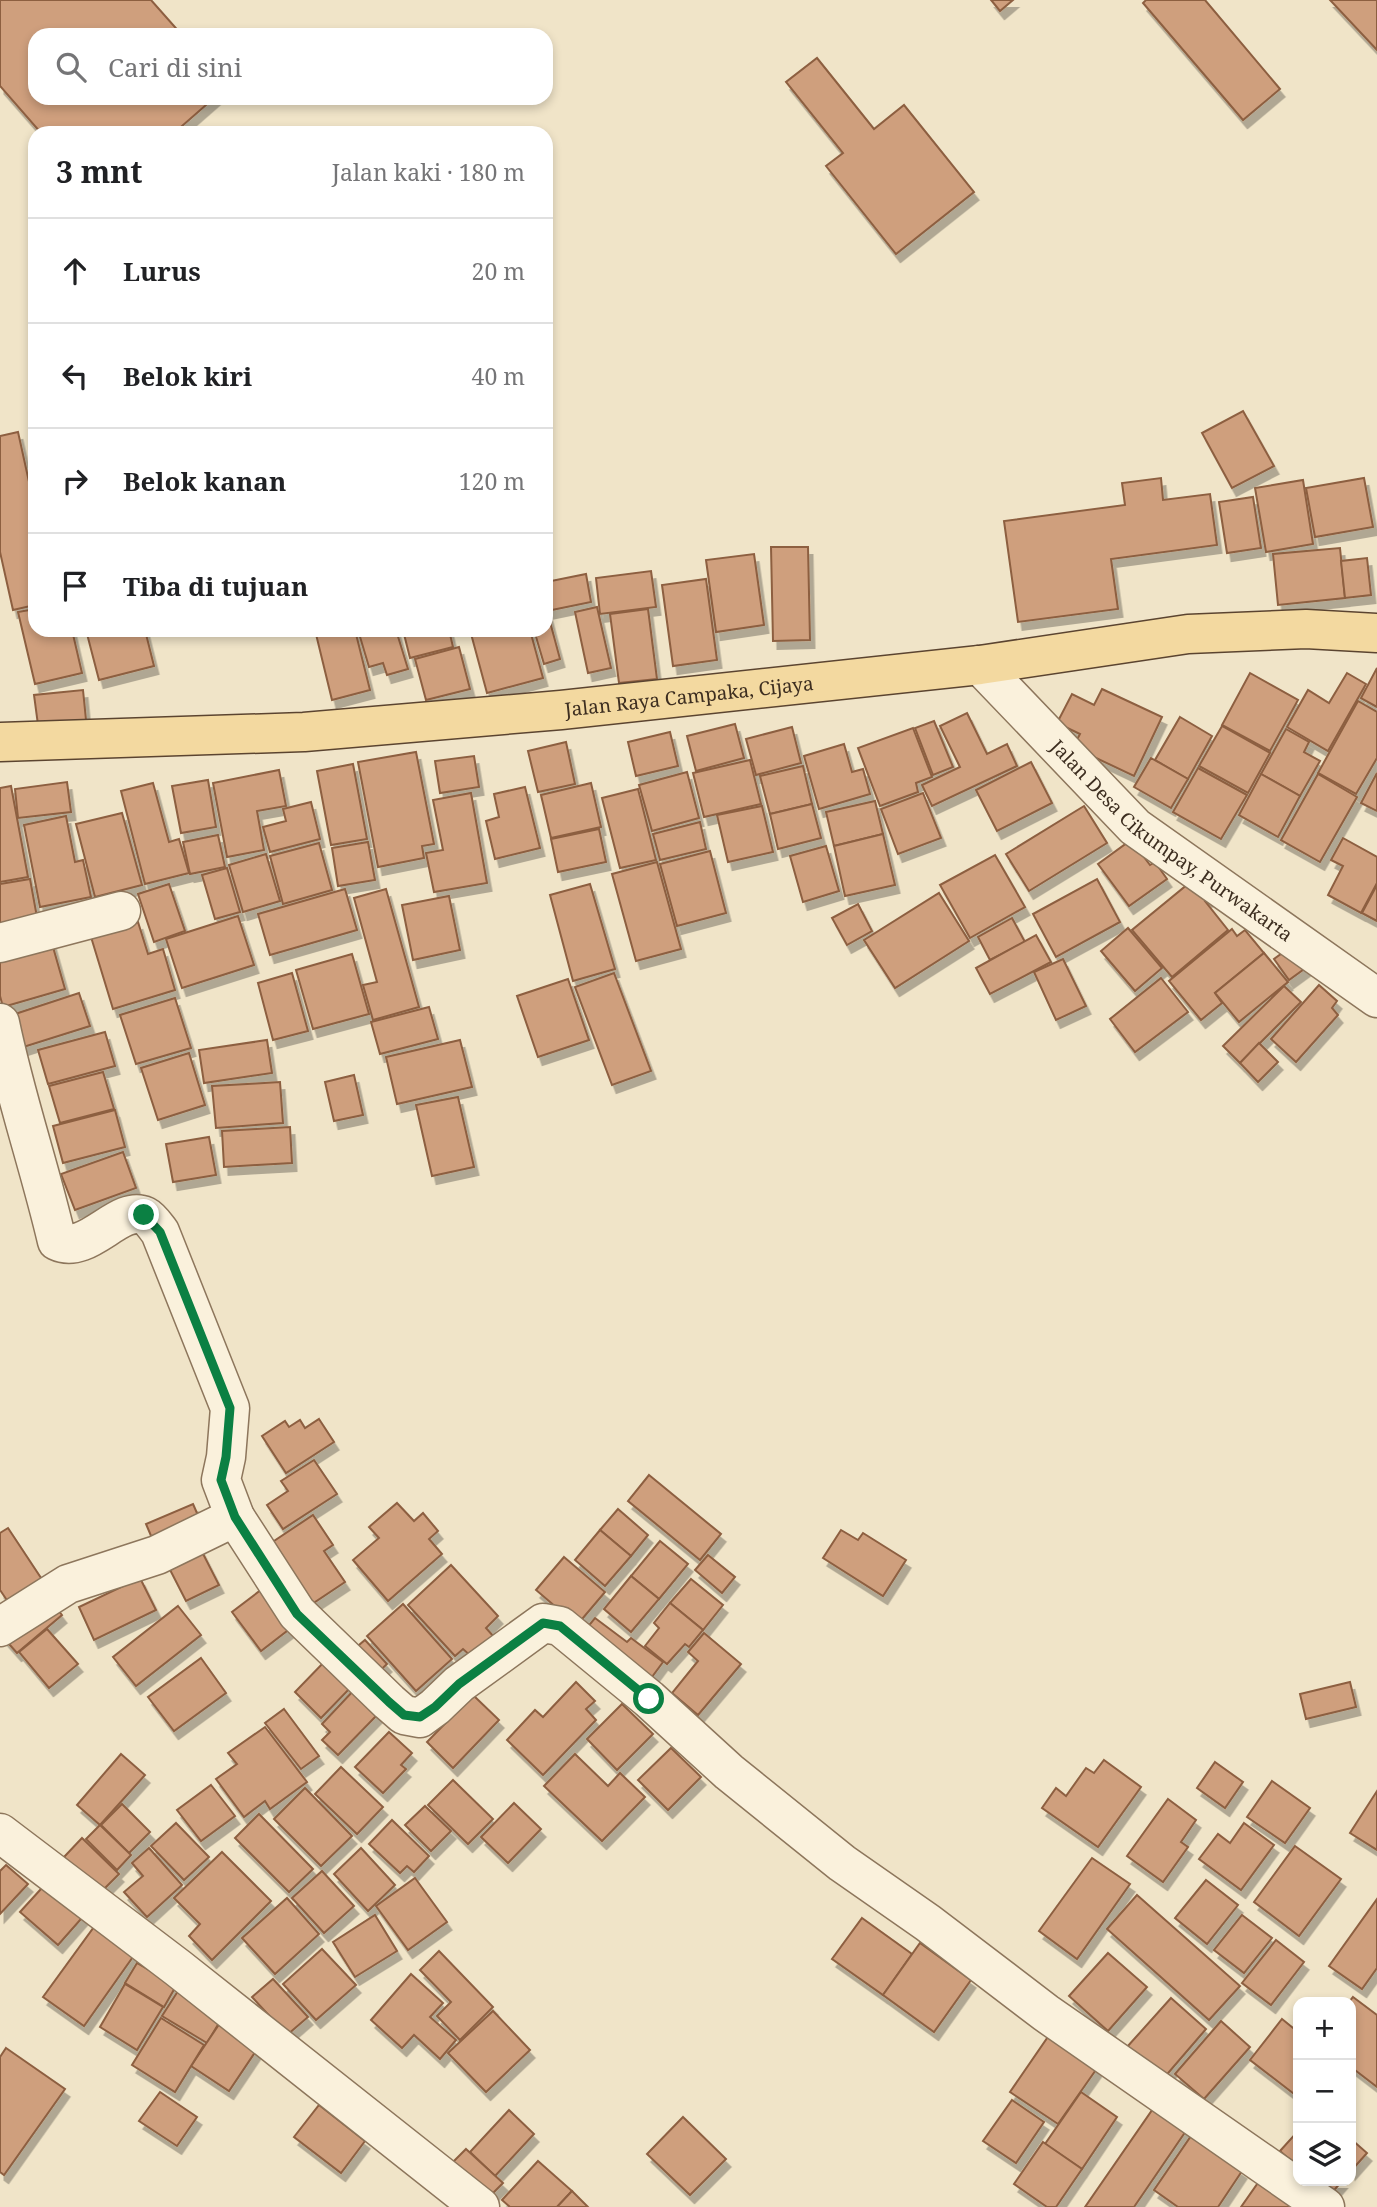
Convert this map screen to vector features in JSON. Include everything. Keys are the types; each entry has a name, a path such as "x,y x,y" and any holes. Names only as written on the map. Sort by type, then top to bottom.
{"main road":[{"name":"Jalan Raya Campaka, Cijaya","path":"0,742 317,731 561,710 980,665 1188,634 1306,629 1377,633"}],"street":[{"name":"Jalan Desa Cikumpay, Purwakarta","path":"980,665 1135,827 1377,998"},
{"path":"0,943 121,911"},
{"path":"0,1023 57,1241 66,1245 80,1242 133,1214 144,1215 160,1232 230,1408 226,1457 221,1480 235,1517 297,1614 389,1702 404,1715 420,1717 459,1684 543,1623 560,1626 649,1699 729,1772 842,1863 928,1923 1046,2013 1325,2207"},
{"path":"0,1627 68,1584 157,1555 235,1517"},
{"path":"0,1833 178,1968 480,2207"}],"building":[{"path":"0,0 151,0 176,28 28,28 28,105 206,105 182,126 35,126 0,86"},
{"path":"991,0 1013,0 1000,11"},
{"path":"1146,0 1205,0 1280,89 1243,120 1143,3"},
{"path":"1330,0 1377,0 1377,50"},
{"path":"817,58 874,129 904,105 974,192 896,254 826,166 843,153 786,82"},
{"path":"1243,411 1274,466 1232,488 1202,433"},
{"path":"18,432 28,477 28,607 13,610 0,552 0,436"},
{"path":"1161,478 1163,500 1210,494 1217,545 1111,559 1118,609 1018,622 1004,521 1125,505 1122,483"},
{"path":"1364,478 1373,527 1315,537 1306,488"},
{"path":"1303,480 1313,544 1266,552 1255,488"},
{"path":"1253,497 1261,548 1227,553 1219,502"},
{"path":"771,547 808,547 810,640 773,641"},
{"path":"1340,548 1345,598 1278,605 1273,554"},
{"path":"754,554 764,625 716,632 706,560"},
{"path":"1367,558 1371,595 1345,598 1341,561"},
{"path":"651,571 656,607 600,614 596,578"},
{"path":"586,574 591,602 553,610 553,581"},
{"path":"706,579 717,660 673,666 662,585"},
{"path":"597,607 611,668 588,673 575,612"},
{"path":"648,609 657,679 619,683 610,614"},
{"path":"28,610 28,637 74,637 82,673 35,684 18,612"},
{"path":"553,633 560,659 544,664 536,637 553,637"},
{"path":"88,637 147,637 154,666 99,680"},
{"path":"317,637 357,637 370,690 332,700"},
{"path":"360,637 398,637 408,669 387,675 383,663 369,667"},
{"path":"405,637 451,637 453,647 410,658"},
{"path":"472,637 532,637 543,678 487,693"},
{"path":"459,647 470,689 426,700 415,659"},
{"path":"1377,668 1377,707 1361,698"},
{"path":"1250,673 1298,700 1270,751 1222,725"},
{"path":"1347,673 1366,684 1328,751 1287,727 1308,690 1329,703"},
{"path":"1102,689 1162,717 1134,776 1073,747 1080,734 1057,723 1072,694 1094,705"},
{"path":"83,690 86,720 38,725 34,695"},
{"path":"1358,701 1377,712 1377,758 1356,794 1318,773"},
{"path":"967,713 987,754 1007,744 1017,766 932,806 922,785 960,767 940,726"},
{"path":"1180,717 1212,736 1188,779 1155,760"},
{"path":"934,721 953,767 933,775 915,728"},
{"path":"735,724 744,758 696,771 687,736"},
{"path":"1222,726 1270,753 1248,793 1199,766"},
{"path":"792,727 801,763 756,775 746,739"},
{"path":"913,728 932,777 916,783 918,792 880,806 858,748"},
{"path":"1286,729 1309,742 1304,752 1320,761 1300,796 1261,774"},
{"path":"670,732 678,766 636,776 628,742"},
{"path":"566,742 575,784 538,792 528,751"},
{"path":"844,744 852,772 863,769 870,794 819,809 804,756"},
{"path":"416,752 434,844 422,846 424,858 378,867 358,762"},
{"path":"474,756 479,787 440,793 435,761"},
{"path":"1151,758 1188,779 1171,808 1134,787"},
{"path":"750,760 761,804 704,817 693,773"},
{"path":"1031,762 1052,803 997,831 976,790"},
{"path":"353,764 367,839 331,845 317,771"},
{"path":"803,766 812,804 770,814 760,776"},
{"path":"1198,768 1247,795 1221,839 1173,812"},
{"path":"279,770 286,806 257,811 264,850 227,857 213,783"},
{"path":"687,772 699,818 652,831 639,785"},
{"path":"1377,773 1377,811 1361,803"},
{"path":"1261,774 1300,796 1278,837 1239,815"},
{"path":"1318,774 1357,797 1320,862 1281,840"},
{"path":"208,780 216,827 181,833 172,786"},
{"path":"67,782 71,812 18,818 15,789"},
{"path":"153,783 169,842 179,839 189,873 145,884 121,791"},
{"path":"591,783 601,827 551,838 541,795"},
{"path":"11,786 28,877 0,882 0,788"},
{"path":"525,787 540,848 495,859 486,821 499,817 494,794"},
{"path":"638,789 656,860 620,868 602,798"},
{"path":"471,793 487,883 434,892 426,853 443,850 433,800"},
{"path":"923,793 941,838 898,854 881,809"},
{"path":"875,801 883,834 834,846 826,812"},
{"path":"311,802 320,839 270,852 263,827 286,821 283,809"},
{"path":"812,804 821,838 778,849 770,814"},
{"path":"762,806 773,852 728,862 717,815"},
{"path":"1084,806 1107,843 1029,891 1006,854"},
{"path":"122,813 142,885 95,897 76,824"},
{"path":"66,816 75,862 83,860 91,897 40,907 24,825"},
{"path":"700,822 706,849 660,860 653,834"},
{"path":"599,829 606,862 558,872 551,839"},
{"path":"883,834 895,885 845,896 834,846"},
{"path":"218,835 225,867 190,874 183,842"},
{"path":"1343,838 1377,857 1377,883 1361,913 1328,895 1343,866 1331,860"},
{"path":"1131,840 1150,865 1155,862 1167,879 1129,906 1098,864"},
{"path":"368,842 375,880 338,886 332,848"},
{"path":"319,843 332,890 283,904 270,856"},
{"path":"826,846 839,891 803,902 790,856"},
{"path":"710,851 726,913 677,926 660,864"},
{"path":"266,854 280,901 243,912 229,865"},
{"path":"995,855 1025,907 970,938 940,885"},
{"path":"657,862 681,949 636,961 612,874"},
{"path":"227,868 240,912 215,919 202,875"},
{"path":"1199,875 1214,893 1205,901 1228,930 1172,977 1132,930"},
{"path":"30,879 39,928 0,935 0,884"},
{"path":"1097,879 1120,922 1056,957 1033,914"},
{"path":"169,884 185,931 154,942 138,894"},
{"path":"590,884 615,969 573,981 550,895"},
{"path":"1377,885 1377,921 1362,913"},
{"path":"345,889 357,930 270,955 258,914"},
{"path":"386,889 419,1007 373,1020 363,985 377,982 354,898"},
{"path":"939,893 969,941 895,988 864,940"},
{"path":"449,896 460,950 413,960 402,905"},
{"path":"858,904 872,931 847,945 832,918"},
{"path":"238,916 254,965 182,988 166,939"},
{"path":"1012,918 1025,942 990,960 978,937"},
{"path":"138,922 148,954 163,949 175,990 113,1009 91,937"},
{"path":"1128,928 1162,968 1135,991 1101,951"},
{"path":"1232,929 1237,936 1245,930 1264,953 1215,993 1222,1003 1201,1020 1169,981"},
{"path":"1036,935 1051,962 990,994 976,968"},
{"path":"51,940 65,989 3,1007 0,996 0,955"},
{"path":"1296,943 1311,964 1289,980 1274,959"},
{"path":"1264,953 1288,982 1239,1022 1215,993"},
{"path":"352,954 369,1014 313,1029 296,970"},
{"path":"1063,959 1086,1006 1056,1020 1034,972"},
{"path":"292,973 308,1031 273,1040 258,983"},
{"path":"614,973 651,1071 612,1085 575,987"},
{"path":"1161,978 1188,1012 1135,1052 1110,1019"},
{"path":"568,979 589,1040 538,1057 517,996"},
{"path":"1319,985 1337,1001 1332,1008 1338,1015 1296,1062 1271,1039"},
{"path":"1284,986 1301,1002 1240,1063 1223,1046"},
{"path":"79,993 90,1026 17,1049 6,1017"},
{"path":"175,998 191,1048 136,1064 120,1015"},
{"path":"429,1007 438,1039 380,1054 371,1022"},
{"path":"105,1032 115,1066 48,1084 38,1050"},
{"path":"267,1040 272,1073 204,1083 199,1050"},
{"path":"460,1040 472,1087 397,1104 386,1057"},
{"path":"1259,1043 1278,1062 1258,1082 1240,1063"},
{"path":"189,1053 205,1105 158,1120 141,1068"},
{"path":"103,1072 114,1109 60,1123 49,1086"},
{"path":"354,1075 363,1115 334,1121 325,1082"},
{"path":"280,1082 283,1123 216,1128 212,1086"},
{"path":"458,1097 474,1167 432,1176 416,1105"},
{"path":"115,1110 125,1147 63,1163 53,1126"},
{"path":"290,1127 292,1163 224,1167 222,1131"},
{"path":"209,1137 216,1175 173,1182 166,1144"},
{"path":"123,1152 136,1188 75,1210 61,1174"},
{"path":"319,1419 334,1442 286,1473 262,1436 285,1421 289,1427 300,1420 305,1428"},
{"path":"314,1460 337,1494 283,1529 267,1505 288,1491 281,1481"},
{"path":"649,1475 721,1534 700,1560 628,1501"},
{"path":"397,1503 414,1521 423,1513 438,1531 429,1539 442,1554 388,1601 353,1560 379,1538 369,1527"},
{"path":"193,1504 204,1529 157,1550 146,1524"},
{"path":"618,1509 648,1535 631,1556 600,1530"},
{"path":"313,1515 333,1545 324,1551 345,1582 300,1612 259,1551"},
{"path":"8,1528 47,1587 13,1609 0,1590 0,1533"},
{"path":"600,1530 631,1556 605,1586 575,1560"},
{"path":"841,1530 858,1540 863,1533 906,1560 883,1596 823,1558"},
{"path":"660,1541 688,1564 659,1599 631,1576"},
{"path":"197,1542 219,1585 186,1601 164,1558"},
{"path":"708,1555 735,1577 722,1593 695,1570"},
{"path":"564,1557 605,1592 577,1625 536,1590"},
{"path":"451,1565 498,1616 486,1628 494,1637 472,1657 463,1649 455,1656 408,1605"},
{"path":"631,1576 659,1599 631,1632 604,1609"},
{"path":"140,1578 156,1610 94,1640 79,1607"},
{"path":"691,1579 723,1605 703,1630 670,1603"},
{"path":"266,1586 296,1624 261,1651 232,1612"},
{"path":"48,1597 62,1615 17,1653 2,1636"},
{"path":"670,1603 703,1630 689,1647 685,1644 667,1664 645,1646 659,1628 654,1623"},
{"path":"403,1604 452,1659 416,1691 367,1636"},
{"path":"178,1606 201,1635 136,1686 113,1657"},
{"path":"595,1618 627,1642 631,1638 663,1662 646,1685 581,1635"},
{"path":"47,1629 78,1664 49,1688 19,1652"},
{"path":"704,1633 741,1664 698,1715 672,1693 698,1661 688,1652"},
{"path":"365,1640 387,1664 370,1680 347,1655"},
{"path":"201,1658 226,1693 174,1731 148,1697"},
{"path":"327,1659 353,1685 321,1718 295,1692"},
{"path":"576,1682 595,1701 586,1709 596,1720 543,1775 507,1740 535,1710 543,1717"},
{"path":"1350,1682 1356,1707 1306,1719 1300,1694"},
{"path":"354,1690 379,1713 338,1755 322,1740 330,1732 322,1724"},
{"path":"473,1695 499,1720 453,1768 427,1742"},
{"path":"622,1704 653,1734 617,1770 587,1739"},
{"path":"284,1709 319,1756 301,1769 265,1723"},
{"path":"265,1727 307,1782 270,1809 265,1801 244,1817 216,1779 237,1764 228,1753"},
{"path":"389,1732 412,1753 401,1765 406,1769 383,1793 355,1767"},
{"path":"671,1748 701,1777 668,1810 638,1780"},
{"path":"121,1754 145,1775 100,1825 77,1805"},
{"path":"575,1754 608,1786 620,1773 645,1797 602,1841 544,1786"},
{"path":"1104,1760 1141,1787 1098,1847 1042,1808 1056,1788 1066,1796 1086,1768 1094,1773"},
{"path":"1215,1762 1243,1782 1225,1808 1197,1788"},
{"path":"341,1767 383,1807 357,1834 315,1794"},
{"path":"453,1780 493,1819 468,1844 428,1805"},
{"path":"1272,1781 1310,1808 1285,1843 1247,1817"},
{"path":"211,1785 235,1816 201,1841 177,1810"},
{"path":"305,1788 352,1836 321,1866 274,1819"},
{"path":"1377,1791 1377,1850 1350,1833"},
{"path":"1168,1799 1196,1820 1181,1842 1188,1847 1163,1882 1127,1856"},
{"path":"514,1803 541,1829 508,1863 481,1837"},
{"path":"122,1804 150,1832 129,1853 101,1825"},
{"path":"425,1806 451,1831 431,1851 405,1825"},
{"path":"259,1814 313,1869 289,1892 235,1838"},
{"path":"392,1820 429,1856 414,1872 407,1866 400,1873 369,1844"},
{"path":"176,1823 209,1857 184,1880 151,1846"},
{"path":"1244,1823 1274,1845 1241,1890 1199,1859 1218,1834 1230,1843"},
{"path":"100,1825 131,1855 117,1870 86,1839"},
{"path":"82,1838 119,1874 100,1893 64,1857"},
{"path":"1295,1846 1341,1879 1299,1936 1254,1902"},
{"path":"149,1848 182,1885 147,1917 124,1892 143,1876 132,1863"},
{"path":"361,1848 395,1885 368,1911 334,1874"},
{"path":"222,1852 271,1901 212,1960 189,1936 200,1924 174,1898"},
{"path":"1092,1858 1130,1884 1077,1959 1039,1931"},
{"path":"6,1865 28,1884 0,1914 0,1871"},
{"path":"322,1871 354,1906 324,1933 292,1898"},
{"path":"51,1878 88,1911 58,1945 20,1912"},
{"path":"415,1878 447,1922 408,1950 376,1906"},
{"path":"1206,1880 1238,1905 1207,1944 1175,1918"},
{"path":"1137,1895 1240,1986 1209,2020 1107,1929"},
{"path":"287,1898 319,1934 275,1974 242,1938"},
{"path":"1377,1899 1377,1968 1362,1989 1329,1966"},
{"path":"375,1915 397,1951 355,1977 333,1942"},
{"path":"1242,1915 1272,1938 1244,1973 1214,1950"},
{"path":"102,1916 142,1944 84,2026 43,1997"},
{"path":"862,1918 912,1954 883,1995 832,1959"},
{"path":"1276,1940 1304,1962 1271,2005 1242,1983"},
{"path":"920,1943 971,1980 934,2032 883,1995"},
{"path":"322,1949 356,1985 316,2020 283,1984"},
{"path":"439,1951 493,2007 460,2040 437,2016 451,2002 420,1970"},
{"path":"1108,1953 1147,1987 1108,2031 1069,1996"},
{"path":"137,1963 176,1986 164,2007 125,1983"},
{"path":"411,1974 443,2003 430,2017 456,2040 440,2059 414,2035 402,2048 371,2020"},
{"path":"273,1979 308,2017 287,2035 252,1997"},
{"path":"125,1984 163,2007 137,2050 100,2027"},
{"path":"178,1991 222,2018 207,2043 162,2016"},
{"path":"1171,1998 1206,2029 1163,2079 1127,2047"},
{"path":"1356,1999 1377,2015 1377,2087 1356,2071"},
{"path":"493,2011 530,2050 486,2092 448,2053"},
{"path":"224,2017 262,2042 229,2091 191,2066"},
{"path":"161,2018 204,2045 175,2092 132,2065"},
{"path":"1282,2019 1293,2028 1293,2093 1250,2060"},
{"path":"1221,2021 1250,2047 1204,2099 1175,2074"},
{"path":"1052,2031 1100,2064 1058,2124 1010,2092"},
{"path":"6,2048 65,2089 4,2175 0,2172 0,2057"},
{"path":"160,2092 197,2117 177,2146 139,2121"},
{"path":"1081,2092 1117,2117 1082,2169 1045,2144"},
{"path":"1012,2100 1044,2122 1016,2163 983,2141"},
{"path":"1157,2103 1190,2125 1134,2207 1085,2207"},
{"path":"319,2105 365,2141 341,2173 294,2137"},
{"path":"509,2110 534,2134 495,2176 470,2152"},
{"path":"683,2117 726,2159 690,2195 647,2154"},
{"path":"1191,2136 1242,2171 1218,2207 1178,2207 1154,2190"},
{"path":"1293,2137 1293,2163 1280,2151"},
{"path":"1043,2142 1082,2169 1056,2207 1047,2207 1014,2184"},
{"path":"1356,2143 1367,2153 1356,2165"},
{"path":"466,2149 503,2183 484,2202 448,2167"},
{"path":"538,2161 572,2191 557,2207 510,2207 502,2200"},
{"path":"1260,2180 1298,2207 1241,2207"},
{"path":"1319,2186 1338,2186 1330,2195"},
{"path":"572,2191 588,2207 557,2207"}],"route":[{"path":"144,1215 160,1232 230,1408 226,1457 221,1480 235,1517 297,1614 331,1648 404,1715 413,1718 420,1717 435,1707 459,1684 543,1623 560,1626 649,1699"}]}
